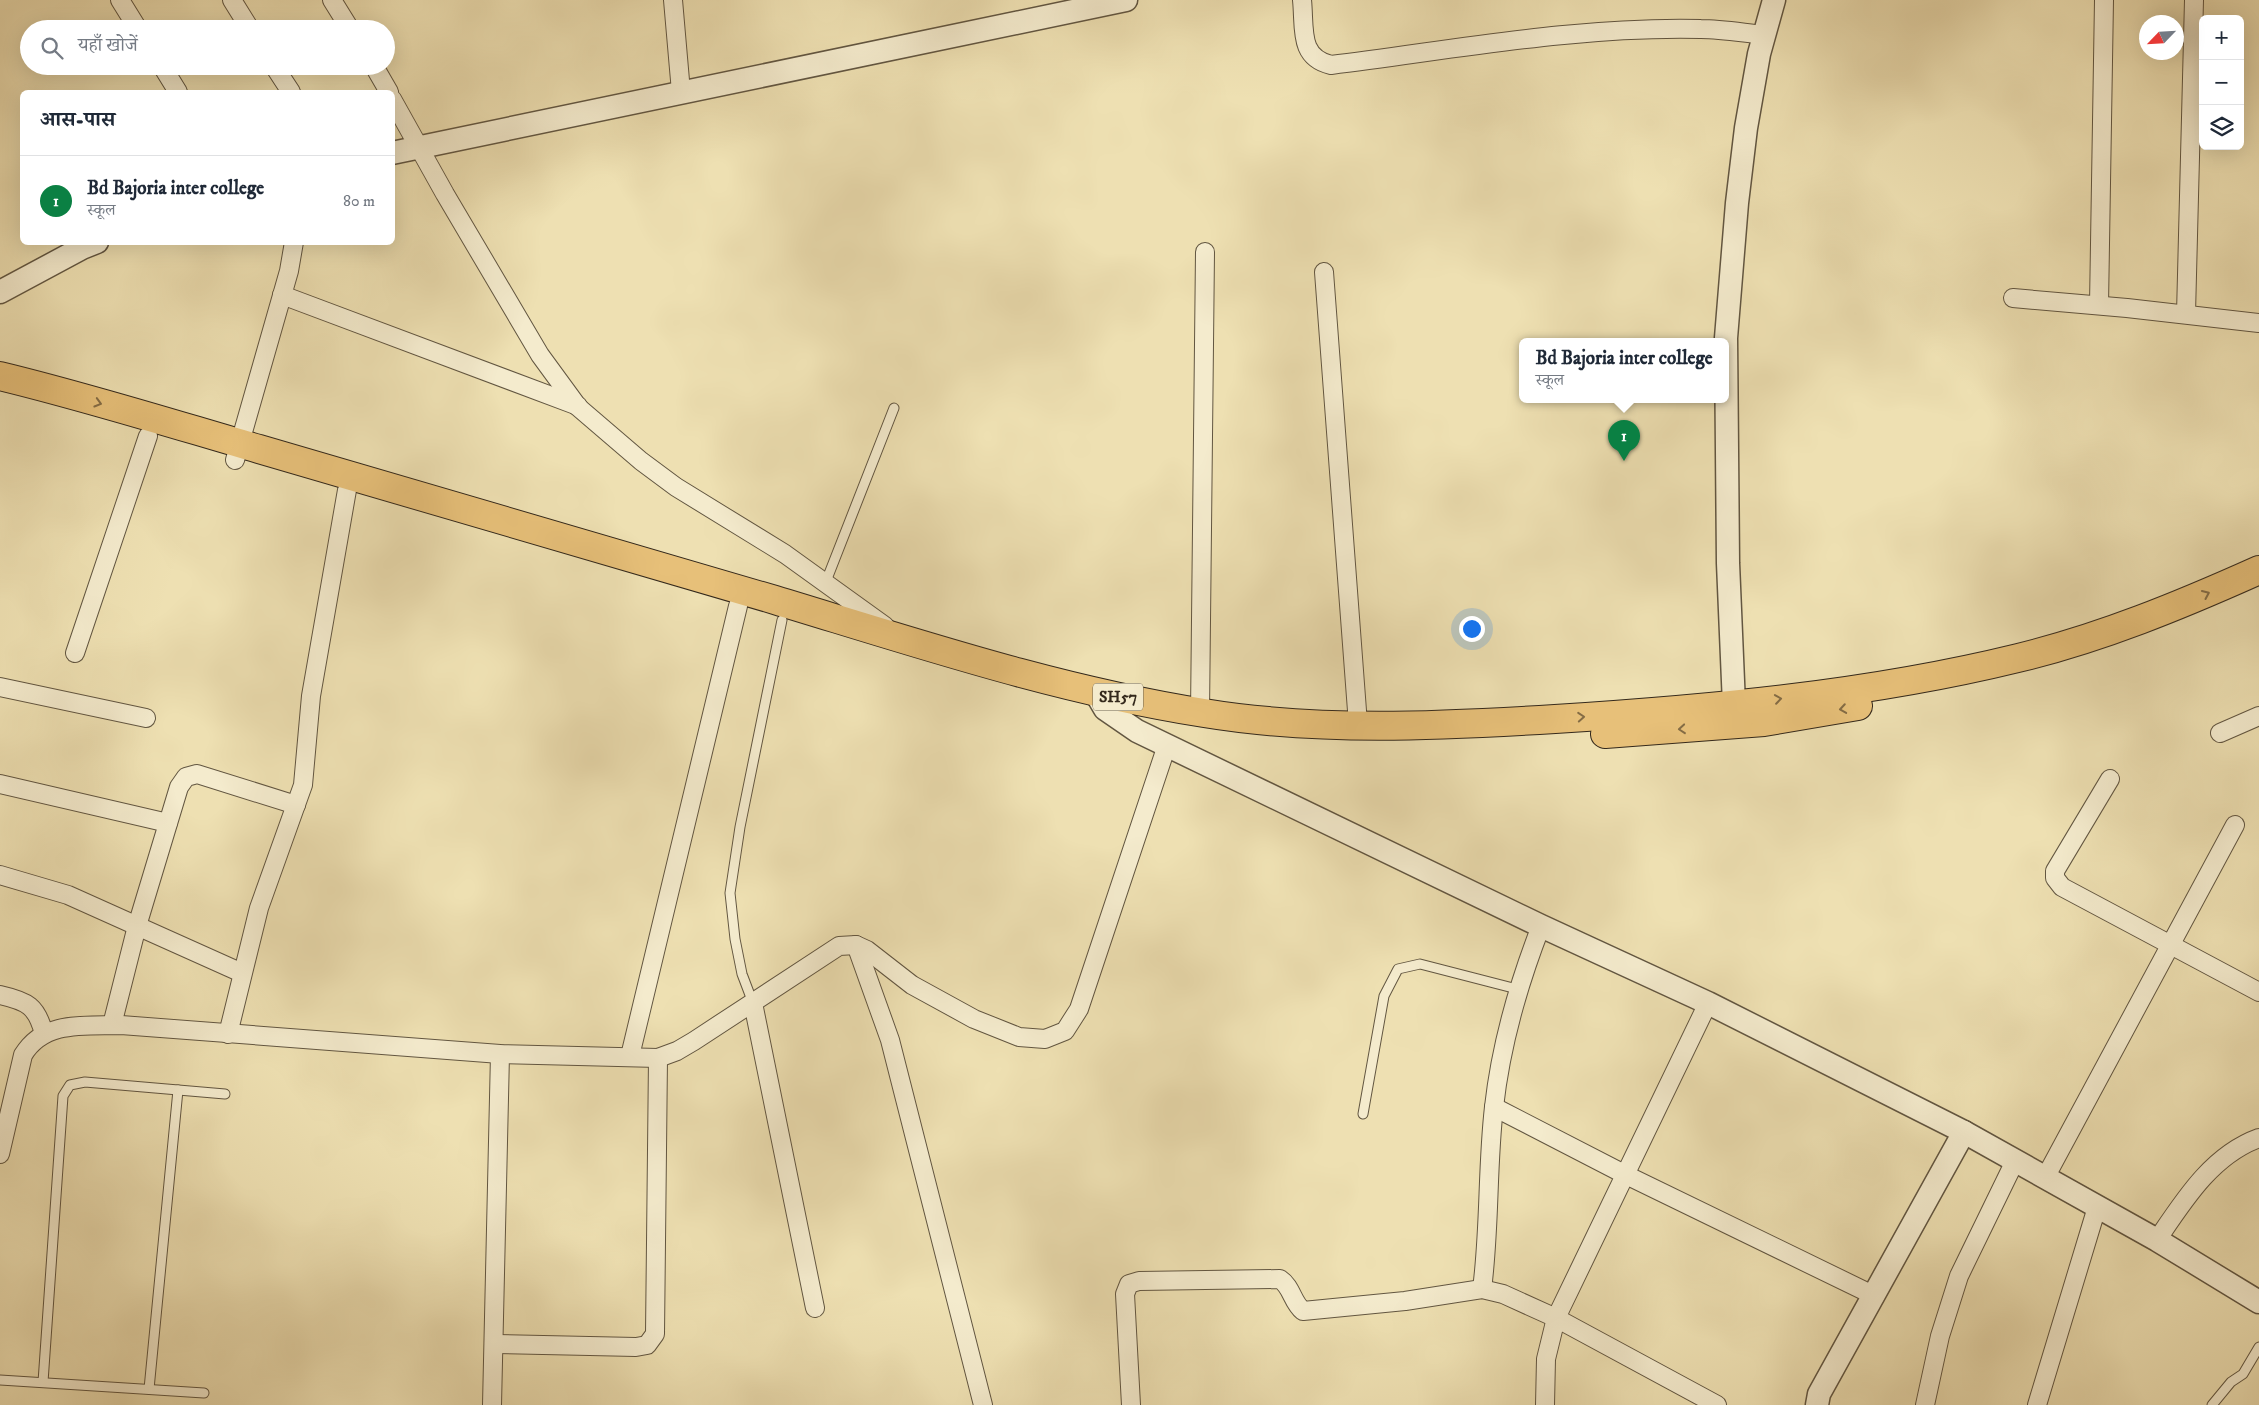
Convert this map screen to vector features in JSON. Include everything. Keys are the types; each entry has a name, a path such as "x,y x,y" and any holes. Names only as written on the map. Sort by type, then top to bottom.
{"main road":[{"name":"SH57","path":"0,376 237,452 347,490 481,519 738,606 929,664 1245,733 1313,738 1505,738 1642,733 1764,722 1929,694 2028,673 2081,659 2192,619 2259,590"},
{"name":"SH57","path":"0,393 148,436 237,452 481,519 902,638 1100,701 1246,719 1313,725 1501,722 1734,705 1924,679 2070,644 2181,605 2259,570"}],"street":[{"path":"120,0 132,20"},
{"path":"232,0 244,20"},
{"path":"332,0 344,20"},
{"path":"673,0 681,92"},
{"path":"395,152 1126,0"},
{"path":"1302,0 1306,47 1314,59 1331,64 1523,39 1642,29 1702,29 1765,35"},
{"path":"1726,338 1737,203 1746,128 1774,0"},
{"path":"2098,305 2104,0"},
{"path":"2186,314 2194,0"},
{"path":"168,75 177,90"},
{"path":"280,75 290,90"},
{"path":"379,75 388,90"},
{"path":"395,104 445,194 540,355 578,407 676,488 785,554 902,638"},
{"path":"0,292 91,245"},
{"path":"237,452 282,295 293,245"},
{"path":"1200,712 1204,252"},
{"path":"1324,272 1358,724"},
{"path":"282,295 578,407"},
{"path":"2013,298 2098,305 2259,323"},
{"path":"1727,403 1728,563 1734,705"},
{"path":"75,653 148,436"},
{"path":"228,1034 259,908 303,785 312,696 347,490"},
{"path":"630,1056 738,606"},
{"path":"0,686 146,718"},
{"path":"1100,701 1138,731 1540,926 1708,1003 1964,1132 2157,1240 2259,1302"},
{"path":"2220,733 2259,716"},
{"path":"0,1154 3,1128 23,1055 28,1046 44,1034 67,1027 112,1025 500,1054 658,1058 686,1046 839,946 856,945 867,950 912,985 974,1018 1019,1037 1045,1039 1064,1031 1080,1009 1167,745"},
{"path":"112,1025 137,926 179,787 186,777 197,774 296,805"},
{"path":"2110,779 2055,871 2056,878 2062,887 2259,992"},
{"path":"0,784 168,823"},
{"path":"2045,1178 2234,825"},
{"path":"0,876 68,895 242,973"},
{"path":"1482,1289 1488,1242 1494,1107 1503,1047 1517,989 1540,926"},
{"path":"856,945 890,1040 954,1282 983,1405"},
{"path":"0,995 17,998 35,1010 40,1017 44,1034"},
{"path":"753,1003 815,1308"},
{"path":"1545,1405 1546,1359 1556,1318 1708,1003"},
{"path":"492,1405 500,1054"},
{"path":"494,1344 636,1348 647,1345 655,1334 658,1058"},
{"path":"1494,1107 1626,1175 1875,1296"},
{"path":"1817,1405 1819,1394 1875,1296 1964,1132"},
{"path":"2157,1240 2187,1195 2224,1157 2242,1144 2259,1138"},
{"path":"1924,1405 1940,1336 1959,1276 2015,1161"},
{"path":"2037,1405 2097,1207"},
{"path":"1131,1405 1125,1294 1129,1284 1139,1281 1280,1279 1287,1284 1297,1305 1304,1311 1405,1301 1482,1289 1521,1301 1556,1318 1717,1405"}],"lane":[{"path":"825,584 894,408"},
{"path":"753,1003 742,974 735,939 730,893 741,817 782,620"},
{"path":"1363,1114 1384,996 1398,969 1420,964 1517,989"},
{"path":"43,1382 63,1096 70,1085 86,1082 225,1094"},
{"path":"149,1389 178,1090"},
{"path":"2212,1405 2231,1382 2243,1374 2259,1347"},
{"path":"0,1380 204,1393"}],"place":[{"name":"Bd Bajoria inter college","path":"1624,461"}]}
